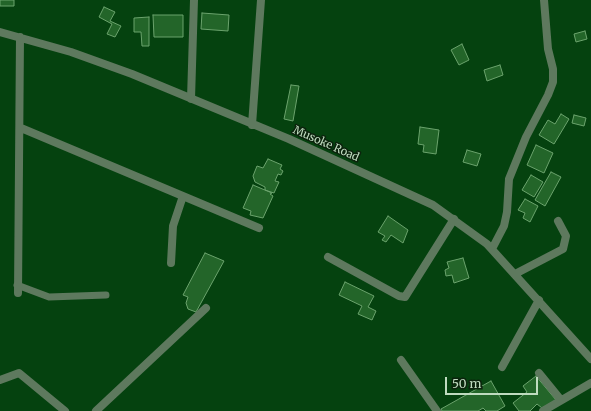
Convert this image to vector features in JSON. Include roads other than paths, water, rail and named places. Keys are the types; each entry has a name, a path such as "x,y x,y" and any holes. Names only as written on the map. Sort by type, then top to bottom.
{"street":[{"path":"191,99 194,0"},
{"path":"252,124 261,0"},
{"path":"492,249 505,219 509,179 526,137 548,95 553,82 553,69 548,49 544,0"},
{"name":"Musoke Road","path":"0,32 20,36 132,74 290,139 433,205 454,219 492,249 591,359"},
{"path":"17,289 21,128 20,36"},
{"path":"21,128 259,228"},
{"path":"171,263 173,226 183,196"},
{"path":"328,257 399,296 405,297 454,219"},
{"path":"515,274 563,248 566,236 558,221"},
{"path":"502,367 539,300"},
{"path":"96,411 206,308"},
{"path":"401,360 437,411"},
{"path":"0,380 19,373 65,411"},
{"path":"540,373 561,400"},
{"path":"543,411 591,383"}],"lane":[{"path":"17,289 49,297 106,295"}]}
